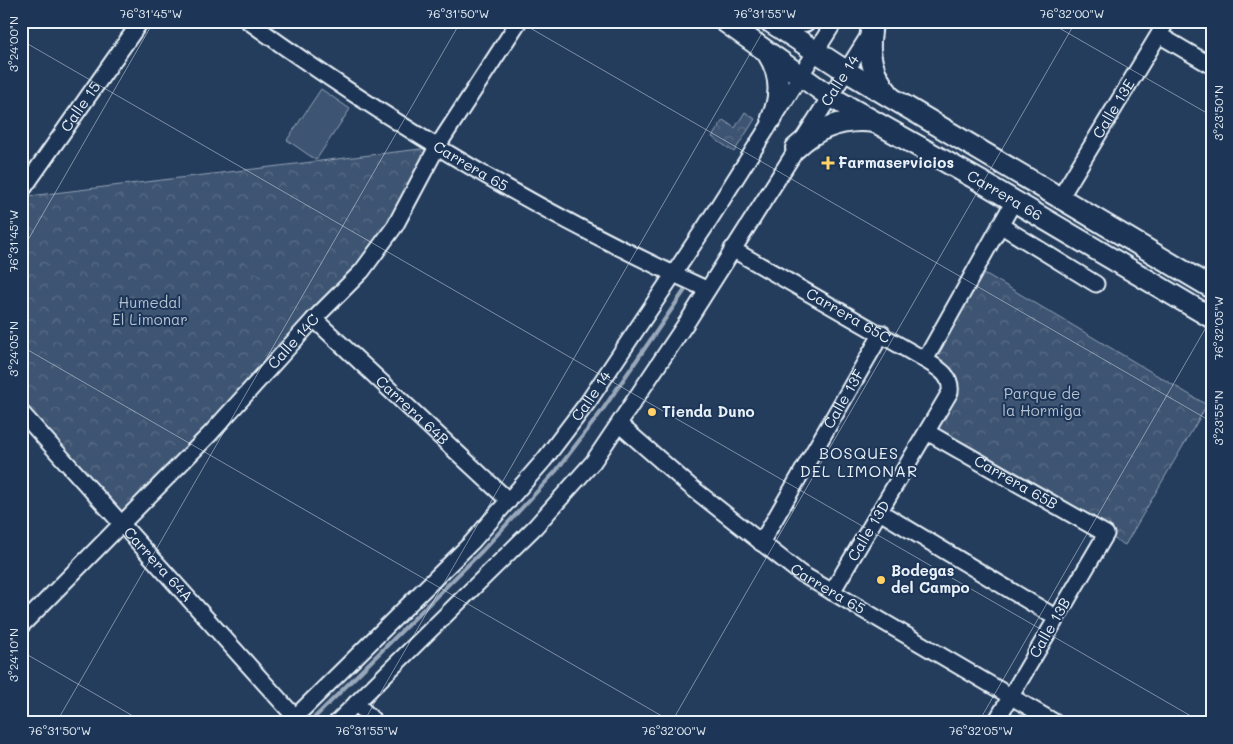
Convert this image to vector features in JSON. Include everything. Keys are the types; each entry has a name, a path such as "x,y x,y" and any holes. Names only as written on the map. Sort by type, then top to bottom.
{"main road":[{"name":"Carrera 66","path":"724,21 829,96 882,124 1212,318"},
{"name":"Carrera 66","path":"770,21 846,71 900,101 1212,288"},
{"path":"770,21 804,21"},
{"path":"874,27 870,52 874,72 885,89 900,101"},
{"path":"765,51 773,62 778,80 778,100 772,118"},
{"path":"796,148 816,133 839,123 861,121 882,124"},
{"path":"980,181 979,172 981,166 986,161 994,158"},
{"path":"1132,270 1146,249"}],"street":[{"name":"Calle 15","path":"21,192 141,21"},
{"name":"Carrera 65","path":"248,21 320,73 437,147 556,214 706,290"},
{"name":"Calle 14C","path":"21,626 210,434 314,319 362,271 404,212 437,147 518,21"},
{"name":"Calle 14","path":"292,720 472,542 510,501 544,460 588,402 705,227 772,118 836,21"},
{"name":"Calle 14","path":"336,723 536,526 593,462 620,425 874,27"},
{"path":"1163,28 1212,66"},
{"name":"Calle 13E","path":"1060,198 1163,28"},
{"path":"926,360 1014,201"},
{"path":"1000,225 1096,284"},
{"name":"Carrera 65C","path":"732,249 882,333 926,360 947,376 951,384 950,392"},
{"name":"Carrera 64B","path":"314,319 510,501"},
{"name":"Calle 13F","path":"761,543 882,333"},
{"name":"Calle 13D","path":"832,592 950,392"},
{"name":"Carrera 64A","path":"21,412 122,524 292,720"},
{"name":"Carrera 65","path":"620,425 691,487 800,573 1056,723"},
{"name":"Carrera 65B","path":"928,432 1106,534"},
{"path":"880,512 1055,618"},
{"name":"Calle 13B","path":"995,723 1106,534"},
{"path":"356,703 376,723"}],"green space":[{"path":"321,89 350,109 316,160 287,140"},
{"path":"745,112 755,119 734,152 712,137 723,120 735,128"},
{"name":"Humedal El Limonar","path":"437,147 395,226 122,524 21,412 21,197"},
{"name":"Parque de la Hormiga","path":"976,268 1207,405 1125,545 927,432 950,392 925,360"}],"waterway":[{"path":"309,723 482,551 556,471 601,412 689,284"}],"place":[{"name":"Farmaservicios","path":"828,163"},
{"name":"Tienda Duno","path":"652,412"},
{"name":"Bodegas del Campo","path":"881,580"}],"district":[{"name":"BOSQUES DEL LIMONAR","path":"859,462"}]}
